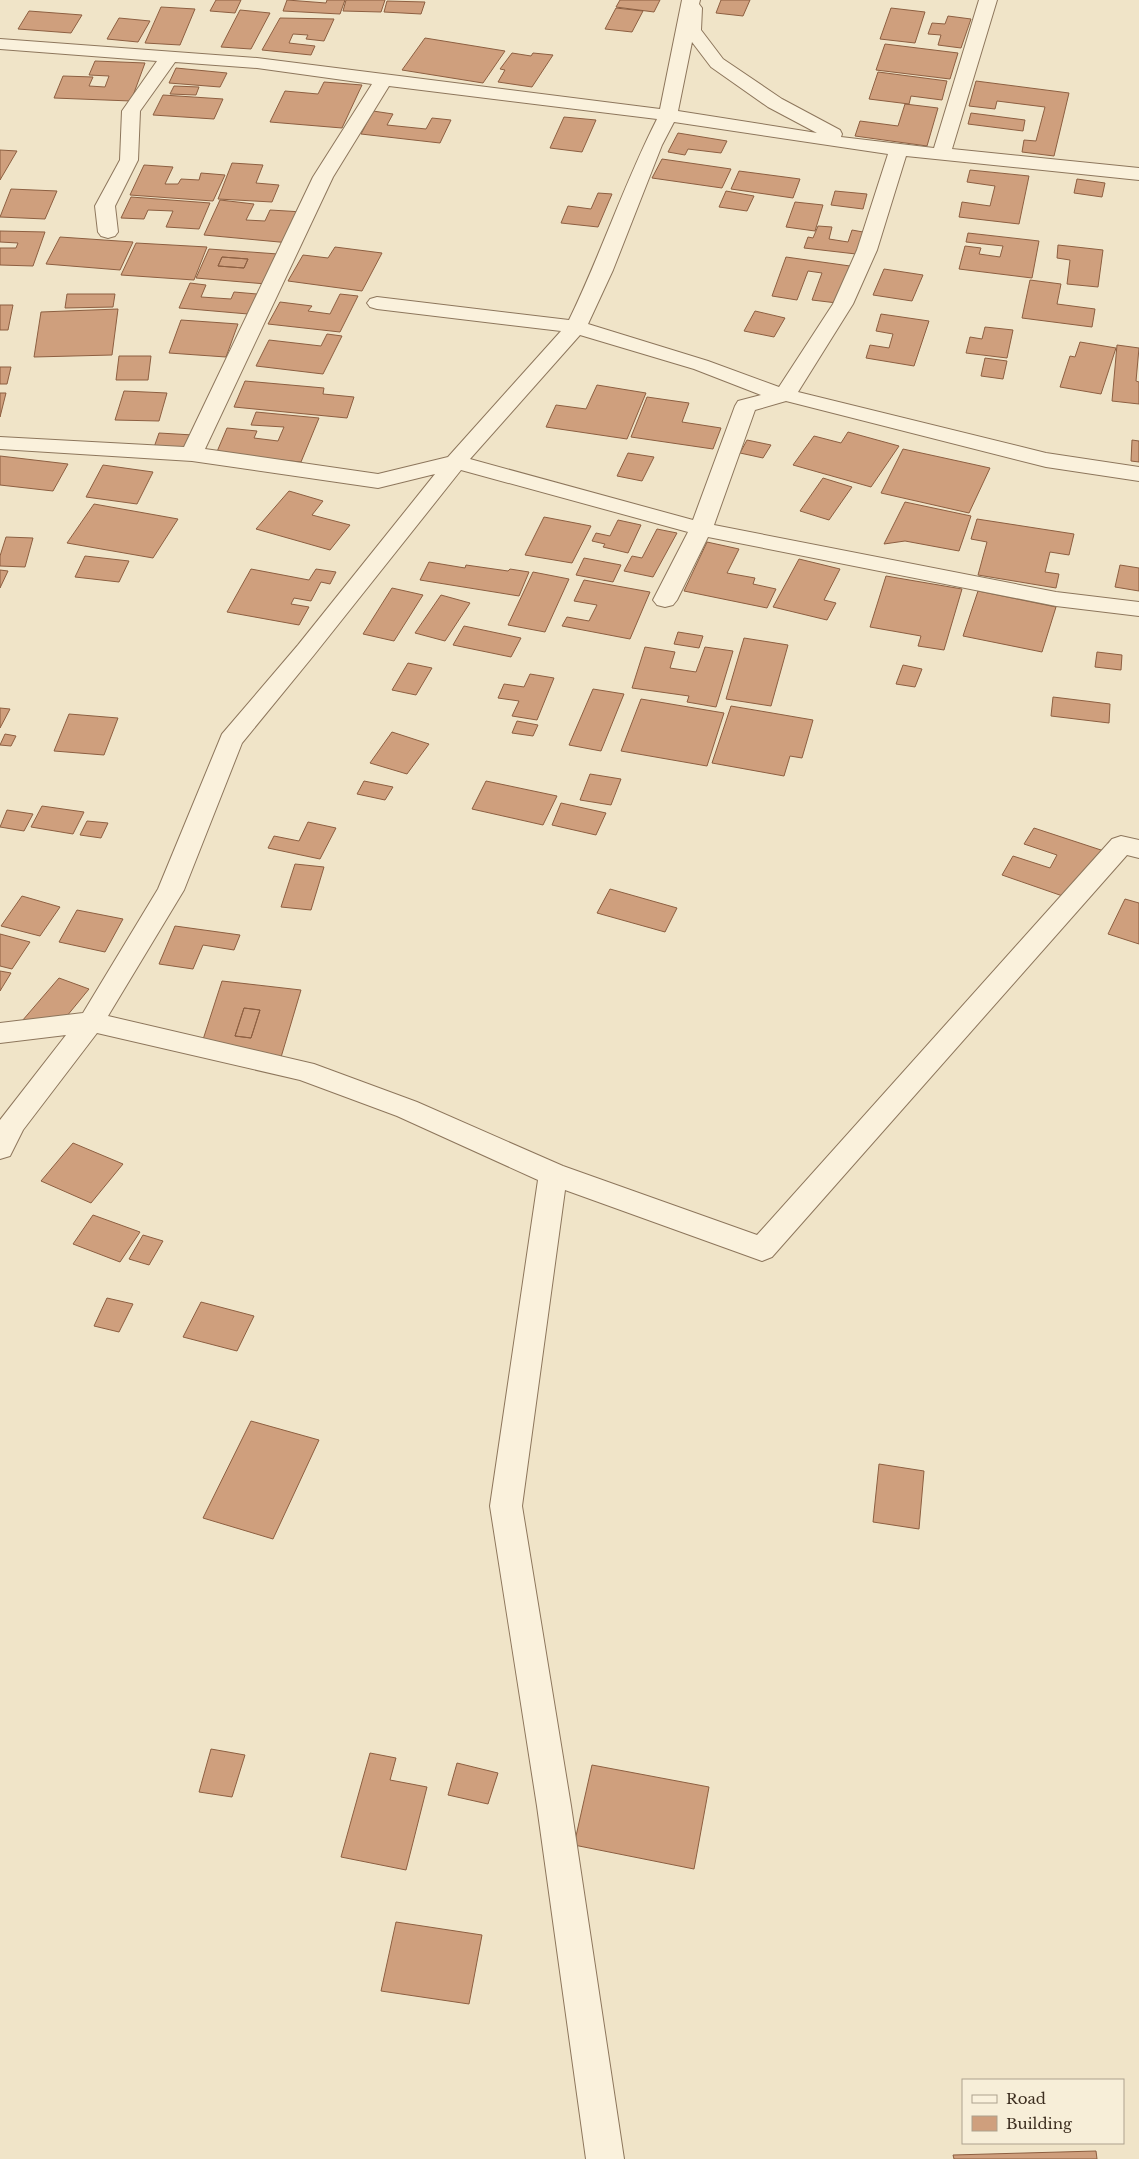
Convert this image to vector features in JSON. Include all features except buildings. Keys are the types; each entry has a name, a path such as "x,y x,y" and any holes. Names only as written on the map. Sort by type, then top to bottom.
{"street":[{"path":"0,1148 12,1124 91,1022 171,890 231,740 306,650 456,462 576,327 603,270 653,146 668,115 692,0"},
{"path":"692,0 692,30 716,63 775,103 860,146"},
{"path":"941,156 988,0"},
{"path":"0,44 258,63 668,115 860,146 941,156 1139,174"},
{"path":"108,232 105,206 130,160 131,111 170,56"},
{"path":"192,454 323,178 384,80"},
{"path":"665,600 701,529 746,406 785,395 843,304 867,250 899,150"},
{"path":"377,303 576,327 701,365 761,389 1046,460 1139,474"},
{"path":"0,443 192,454 378,480 456,462 701,529 1056,599 1139,609"},
{"path":"0,1033 91,1022 304,1071 408,1109 553,1174 762,1250 1122,846 1139,849"},
{"path":"553,1174 506,1506 555,1815 605,2159"}]}
